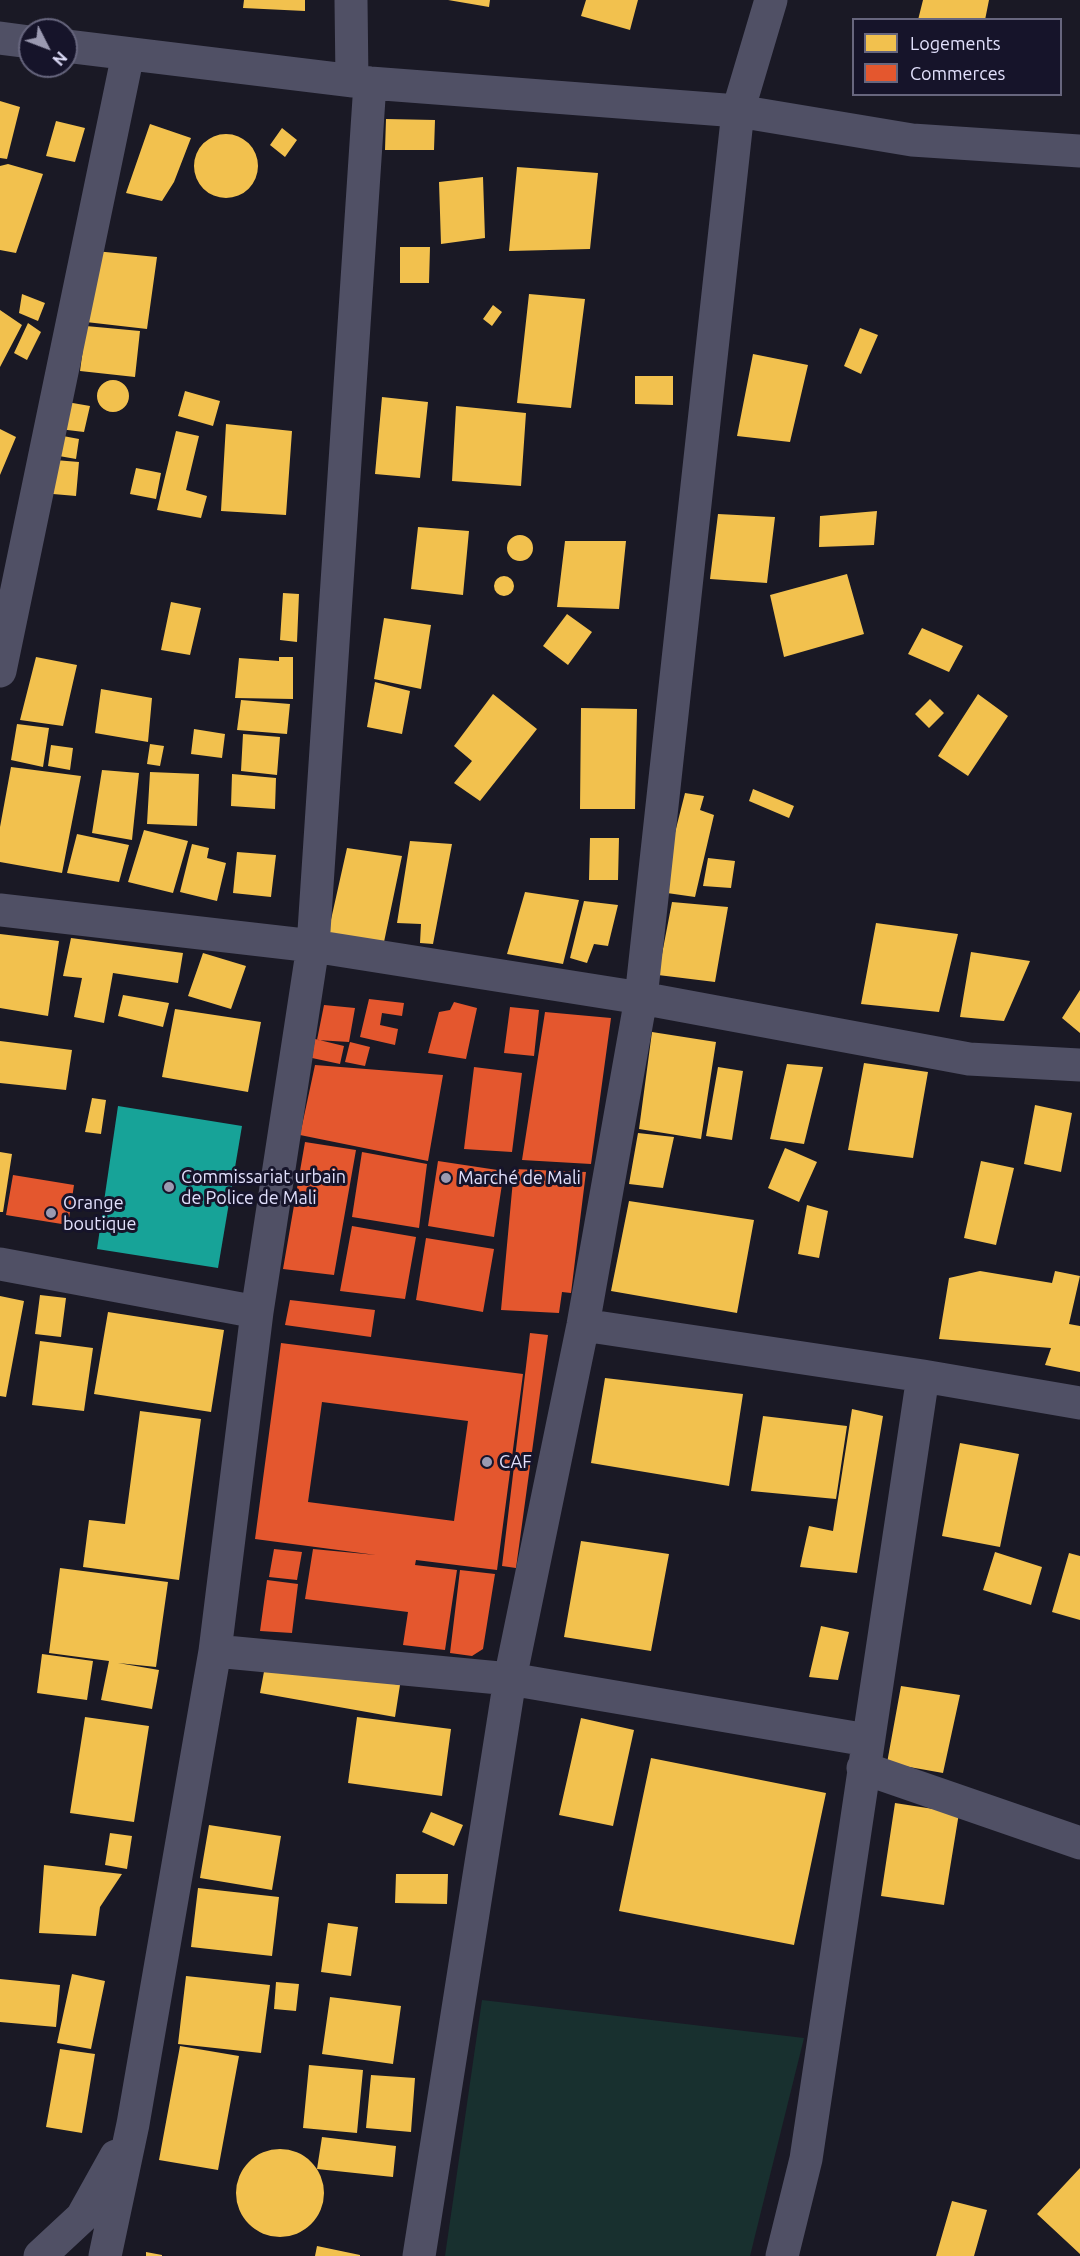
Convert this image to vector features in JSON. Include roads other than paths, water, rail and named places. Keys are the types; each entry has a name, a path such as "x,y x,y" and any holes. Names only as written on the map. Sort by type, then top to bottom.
{"street":[{"path":"105,2256 133,2124 215,1651 257,1312 313,946 361,82 351,0"},
{"path":"419,2256 510,1679 583,1325 641,998 738,111 771,0"},
{"path":"0,38 18,40"},
{"path":"78,48 361,82 738,111 912,140 1080,151"},
{"path":"0,671 128,54"},
{"path":"0,910 313,946 641,998 969,1059 1080,1065"},
{"path":"0,1264 257,1312"},
{"path":"583,1325 923,1376 1080,1403"},
{"path":"782,2256 806,2159 923,1376"},
{"path":"215,1651 510,1679 865,1754 1080,1843"},
{"path":"40,2256 82,2217 133,2124"}],"place":[{"name":"Marché de Mali","path":"446,1178"},
{"name":"Commissariat urbain de Police de Mali","path":"169,1187"},
{"name":"Orange boutique","path":"51,1213"},
{"name":"CAF","path":"487,1462"}]}
